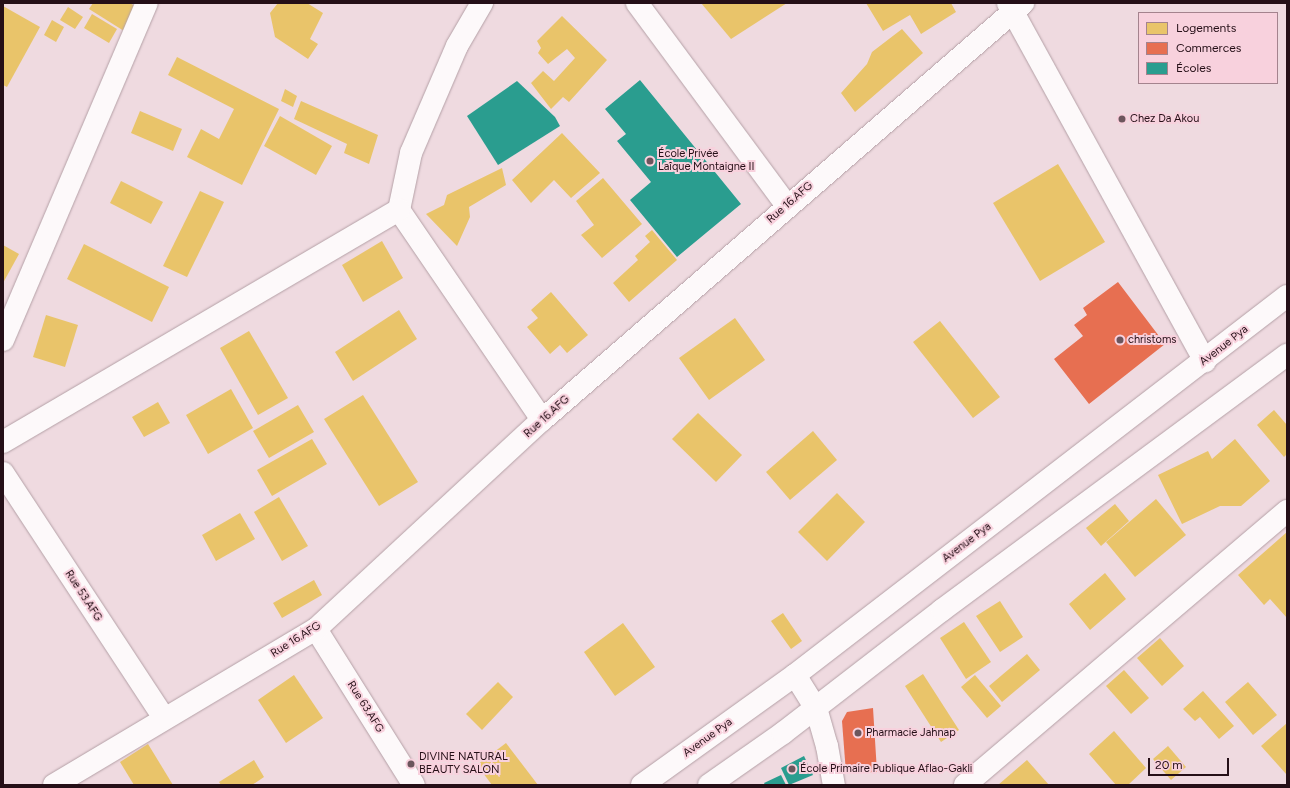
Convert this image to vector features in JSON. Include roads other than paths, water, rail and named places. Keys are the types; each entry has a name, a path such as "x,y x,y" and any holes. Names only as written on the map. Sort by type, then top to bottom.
{"street":[{"path":"3,340 147,3"},
{"path":"482,3 457,46 411,153 399,210 542,420"},
{"path":"637,3 787,206"},
{"path":"1015,6 1204,362"},
{"name":"Rue 16.AFG","path":"54,785 164,718 316,629 542,420 1015,6"},
{"path":"3,442 399,210"},
{"name":"Avenue Pya","path":"642,785 795,675 1204,362 1287,296"},
{"path":"709,785 816,708 942,610 1287,355"},
{"name":"Rue 53.AFG","path":"3,473 164,718"},
{"path":"965,785 1287,511"},
{"name":"Rue 63.AFG","path":"316,629 414,785"},
{"path":"795,675 816,708 827,746 834,785"}],"place":[{"name":"Chez Da Akou","path":"1122,119"},
{"name":"École Privée Laîque Montaigne II","path":"650,161"},
{"name":"christoms","path":"1120,340"},
{"name":"Pharmacie Jahnap","path":"858,733"},
{"name":"DIVINE NATURAL BEAUTY SALON","path":"411,764"},
{"name":"École Primaire Publique Aflao-Gakli","path":"792,769"}]}
